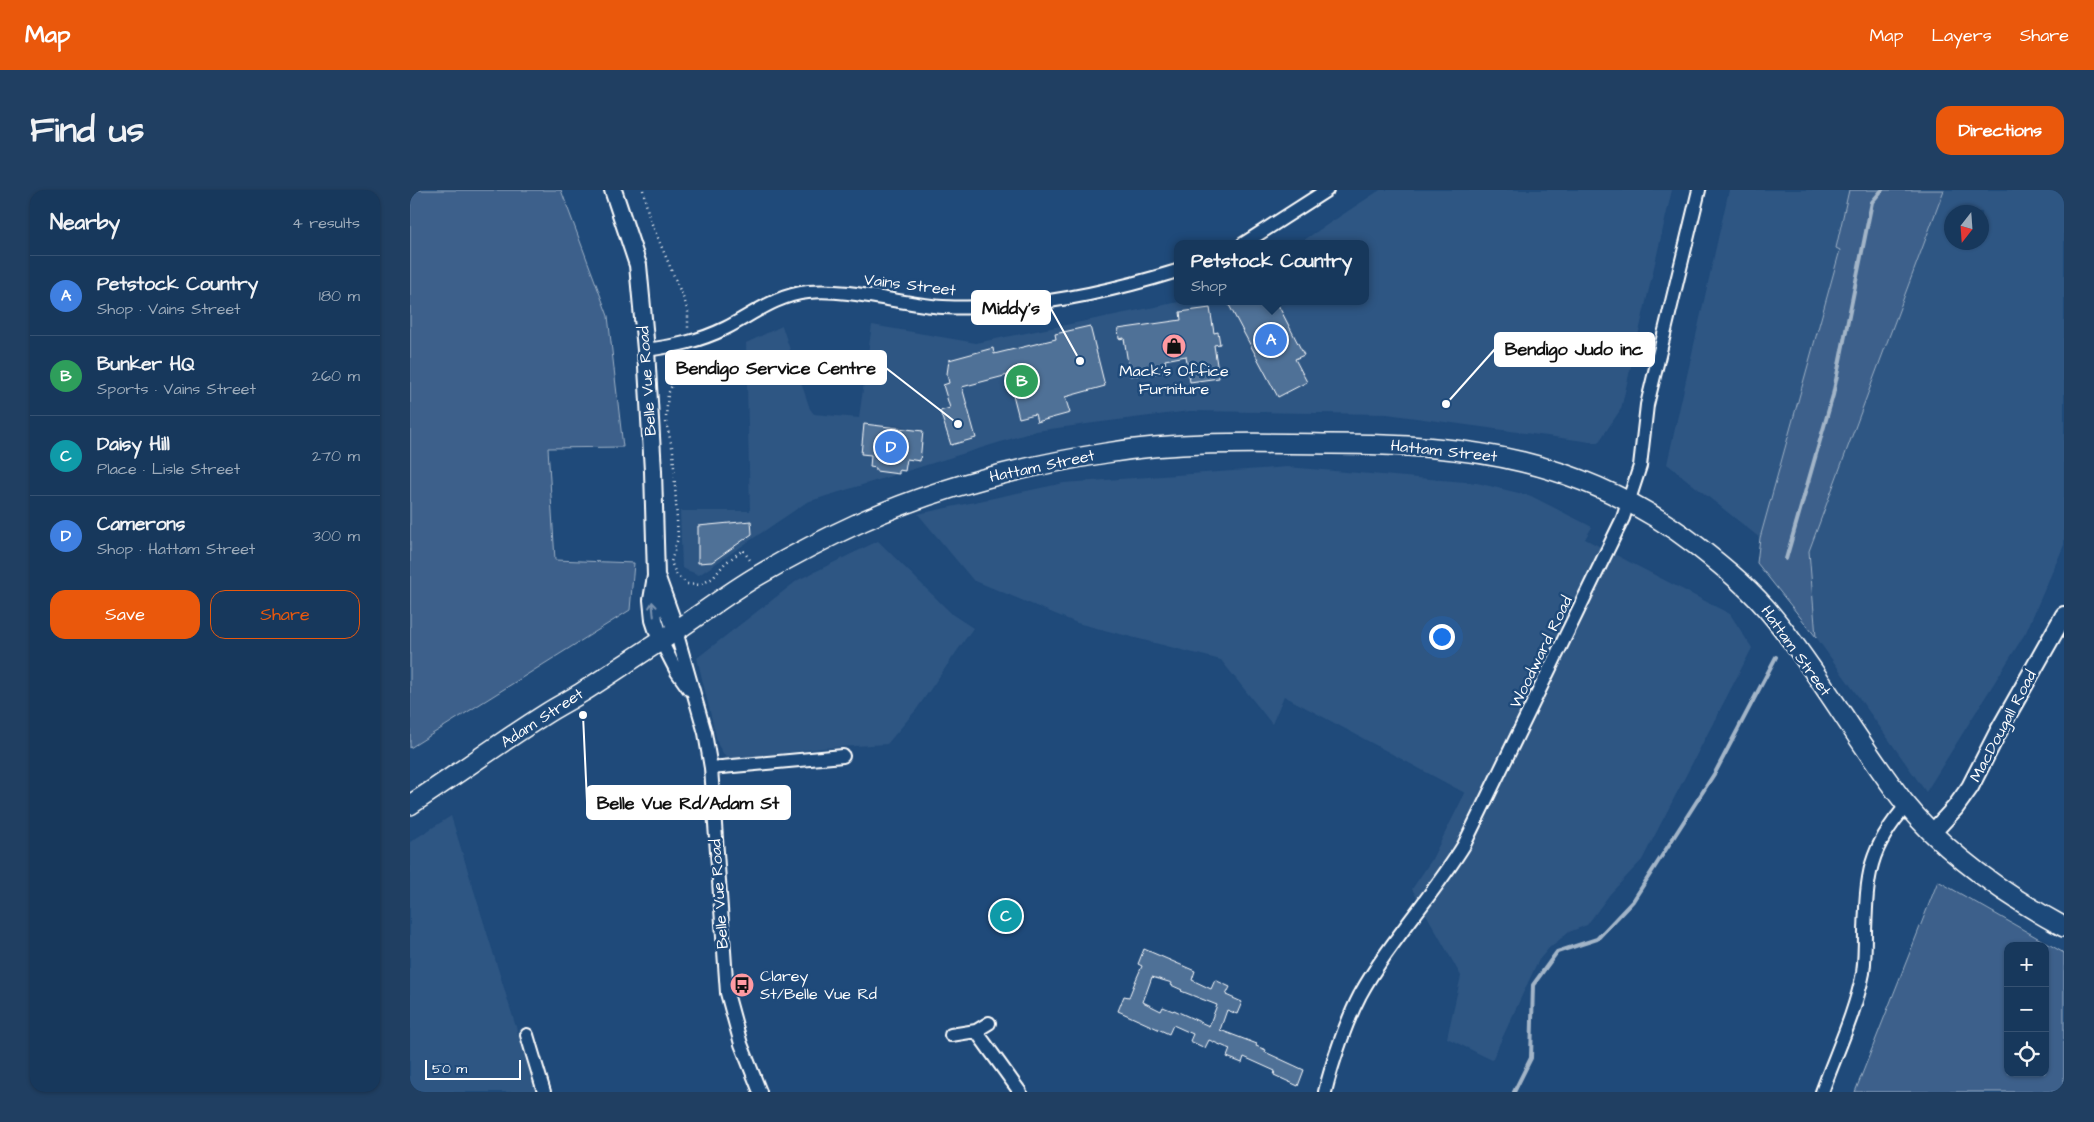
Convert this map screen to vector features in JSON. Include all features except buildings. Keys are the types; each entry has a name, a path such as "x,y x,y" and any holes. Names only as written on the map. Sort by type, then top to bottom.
{"main road":[{"name":"Hattam Street","path":"668,636 760,574 866,520 930,496 991,477 1065,460 1141,448 1187,444 1429,446 1505,457 1540,466 1592,484 1668,525 1695,544 1759,600 1777,621 1907,805 1933,832 1994,884 2064,927"},
{"name":"Adam Street","path":"410,805 545,714 580,694 668,636"}],"street":[{"name":"Belle Vue Road","path":"613,190 638,265 646,350 653,471 656,576 652,600 653,610 688,669 692,693 705,733 711,768 727,993 740,1044 760,1092"},
{"path":"1249,240 1327,190"},
{"name":"Woodward Road","path":"1325,1092 1359,997 1389,949 1449,870 1464,846 1613,540 1640,466 1645,414 1699,190"},
{"name":"Vains Street","path":"646,350 688,343 727,328 776,300 804,293 840,294 941,307 993,308 1039,302 1102,290 1174,272"},
{"name":"MacDougall Road","path":"1933,832 1955,808 1970,787 1998,732 2064,615"},
{"name":"Belle Vue Road","path":"668,636 677,672 692,693"},
{"path":"711,768 843,756"},
{"path":"1822,1092 1859,988 1865,952 1867,887 1873,857 1886,832 1907,805"},
{"path":"951,1035 976,1030 989,1023"},
{"path":"976,1030 1020,1092"},
{"path":"527,1035 544,1092"}],"path":[{"path":"643,190 649,216 685,302 688,320 688,343 684,360 668,394 666,409 666,426 674,451 678,538 671,562 681,580 693,586 700,585 714,578 725,563 743,550 760,574"}],"shaded area":[{"path":"410,190 561,190 608,316 623,447 548,448 555,560 634,563 630,610 410,748"},
{"path":"1380,190 1672,190 1621,409 1598,443 1387,414 1190,411 1094,423 1036,431 807,502 699,575 682,568 680,511 750,511 746,343 782,326 810,409 814,414 859,418 872,325 976,343 1174,303 1174,305 1369,305 1369,240 1304,240"},
{"path":"1729,190 1849,190 1836,248 1840,249 1760,538 1667,464"},
{"path":"1849,190 1944,190 1809,551 1816,637 1757,563 1760,538 1840,250 1836,248"},
{"path":"1944,190 2064,190 2064,545 2026,632 1926,792 1816,637 1809,551"},
{"path":"1287,467 1477,483 1531,496 1592,527 1585,539 1730,614 1752,648 1642,860 1610,894 1587,925 1569,932 1549,948 1538,961 1492,1060 1447,1038 1461,976 1412,889 1431,861 1465,793 1284,696 1272,724 1221,660 1077,623 973,580 918,514 1064,483"},
{"path":"878,541 953,615 973,628 916,710 887,744 823,748 738,759 731,759 725,756 718,745 697,658 798,580"},
{"path":"451,816 536,1092 410,1092 410,842"},
{"path":"1938,881 2045,942 2004,942 2004,1077 2049,1077 2049,944 2064,953 2064,1092 1855,1092"}],"waterway":[{"path":"1786,559 1833,395 1872,202 1882,190"},
{"path":"1514,1092 1531,1058 1533,985 1557,952 1597,939 1633,901 1716,771 1776,657"}],"place":[{"name":"Petstock Country","path":"1271,340"},
{"name":"Mack's Office Furniture","path":"1174,346"},
{"name":"Middy's","path":"1080,361"},
{"name":"Bunker HQ","path":"1022,381"},
{"name":"Bendigo Judo inc","path":"1446,404"},
{"name":"Bendigo Service Centre","path":"958,424"},
{"name":"Camerons","path":"891,447"},
{"name":"Belle Vue Rd/Adam St","path":"583,715"},
{"name":"Daisy Hill","path":"1006,916"},
{"name":"Clarey St/Belle Vue Rd","path":"742,985"}]}
